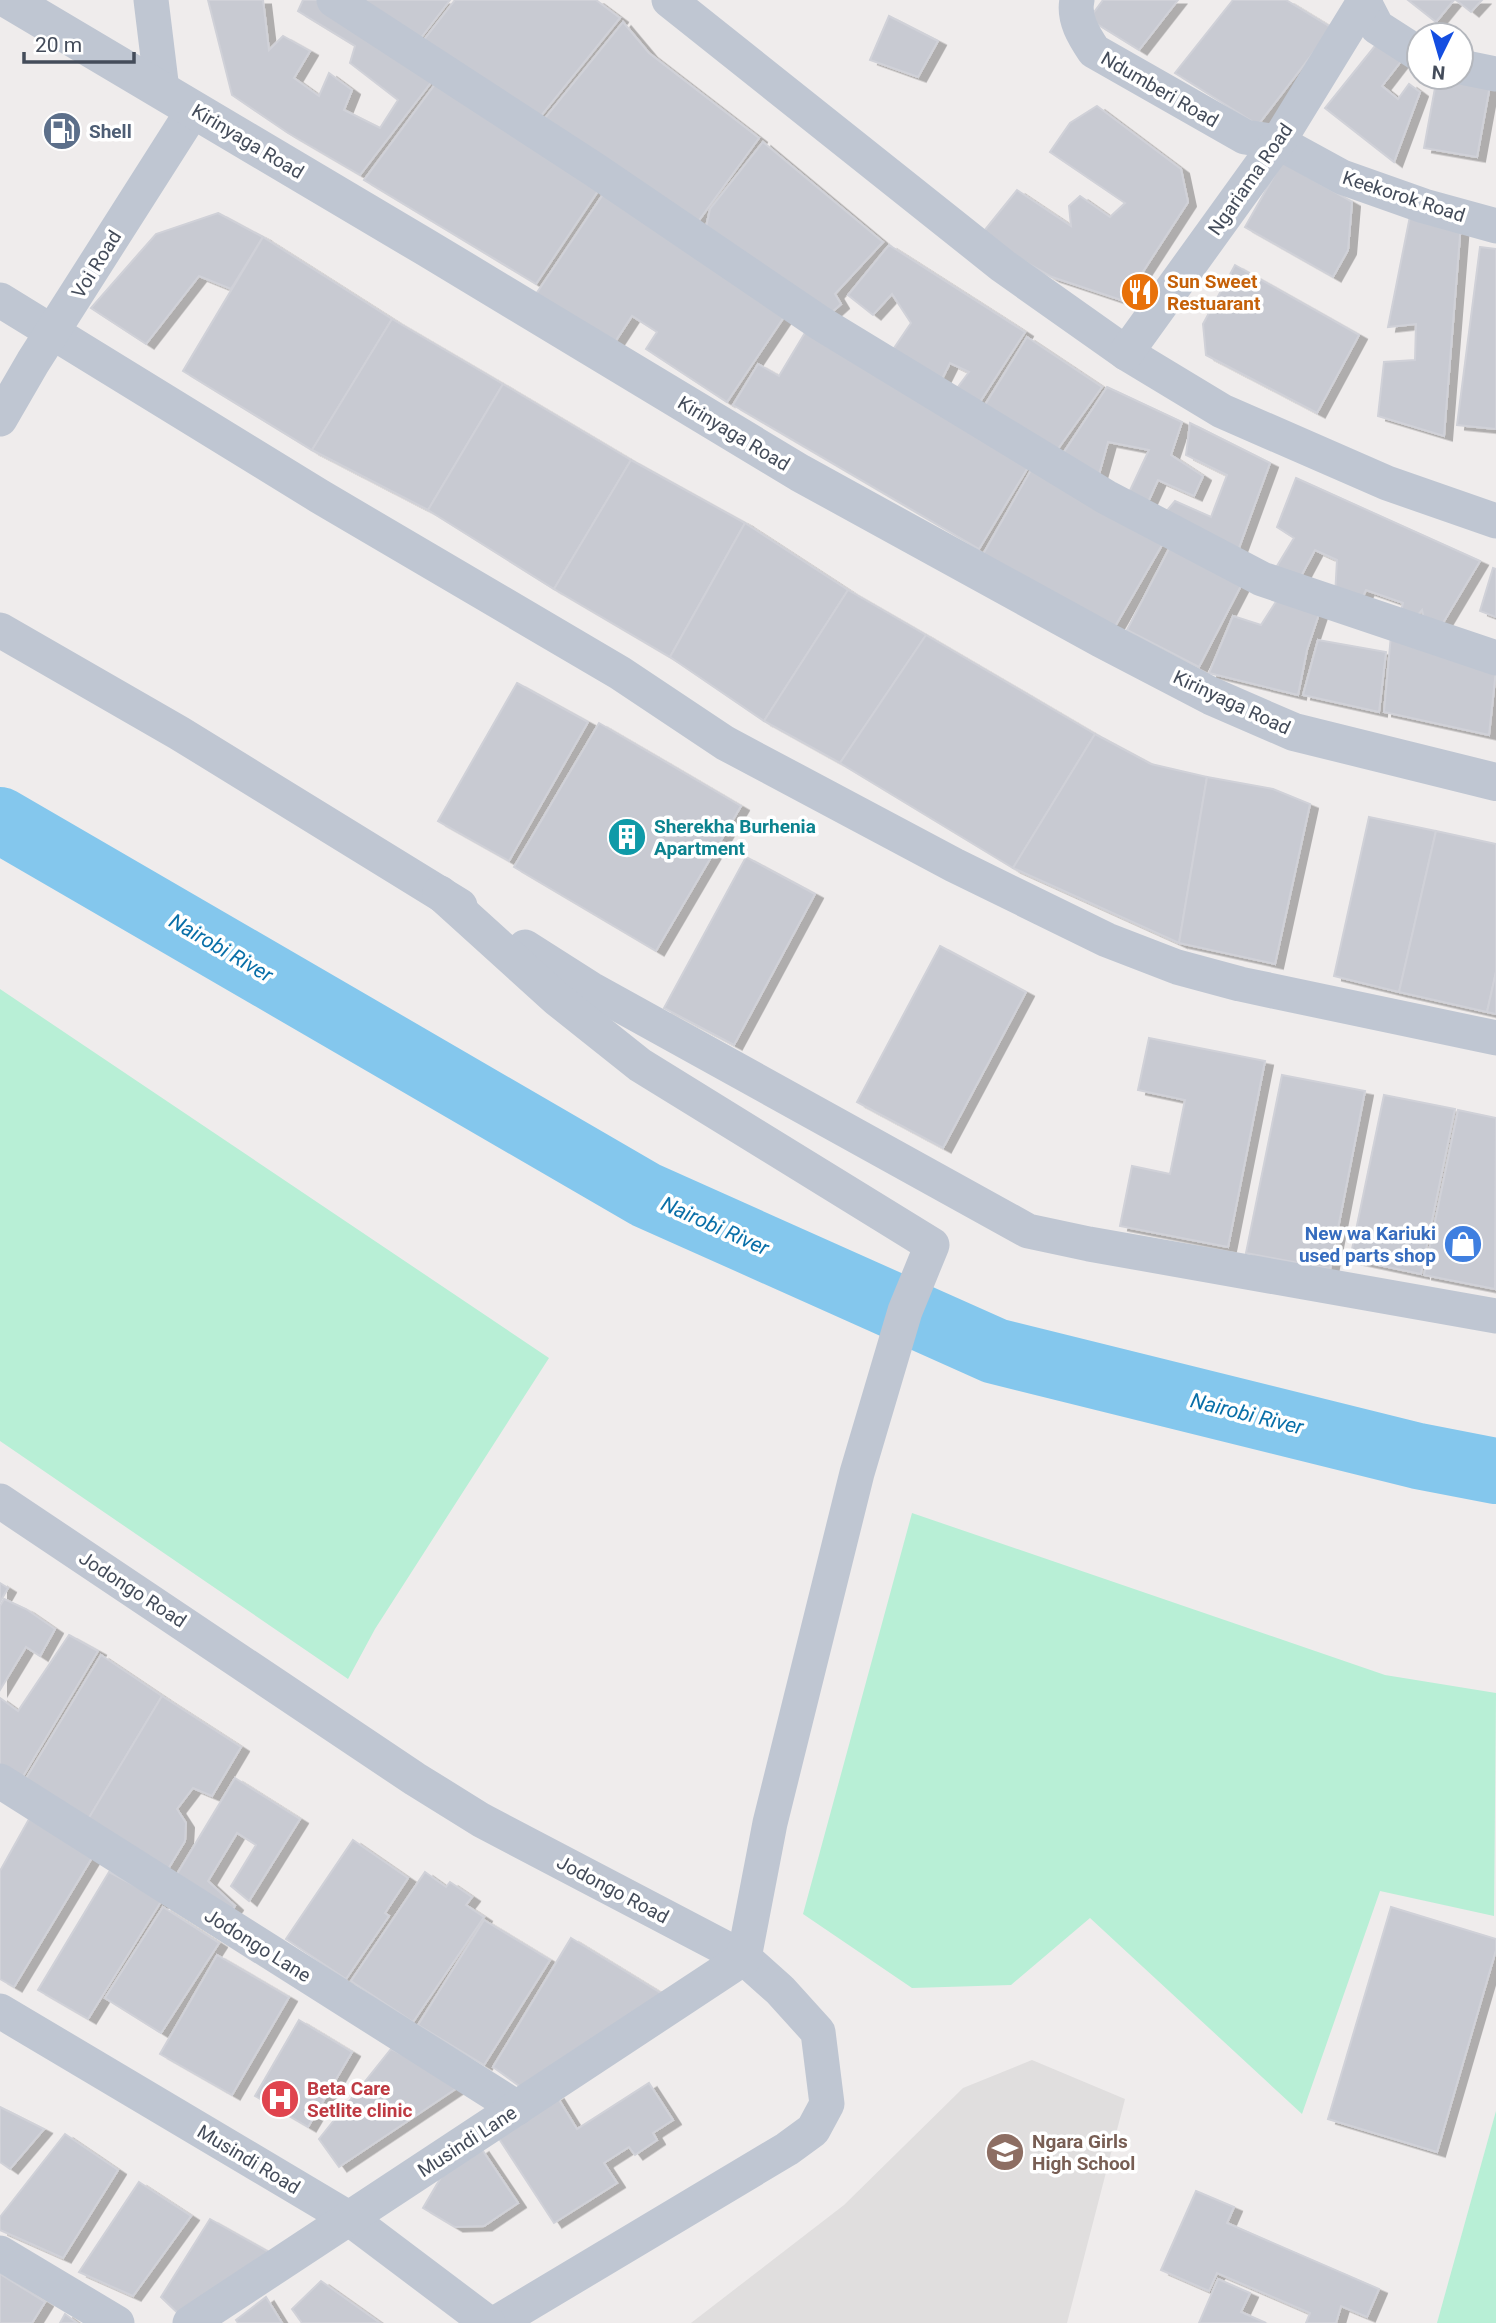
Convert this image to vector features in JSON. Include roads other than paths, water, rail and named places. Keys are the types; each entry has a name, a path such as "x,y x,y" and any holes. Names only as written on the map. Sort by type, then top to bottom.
{"street":[{"name":"Kirinyaga Road","path":"9,0 800,473 1210,696 1294,732 1496,782"},
{"path":"152,0 162,90"},
{"path":"334,0 596,170 820,323 1106,497 1262,579 1496,658"},
{"path":"669,0 1003,266 1126,353 1222,411 1387,483 1496,521"},
{"name":"Ndumberi Road","path":"1077,0 1080,30 1094,51 1245,138 1278,142"},
{"path":"1365,1 1377,27 1405,45"},
{"name":"Ngariama Road","path":"1126,353 1278,142 1365,1"},
{"path":"1475,70 1496,74"},
{"name":"Voi Road","path":"0,419 194,109"},
{"name":"Keekorok Road","path":"1278,142 1342,177 1424,206 1496,226"},
{"path":"0,300 318,496 620,673 725,743 954,865 1095,934 1177,967 1240,984 1496,1038"},
{"path":"0,630 179,733 591,989 1028,1231 1496,1316"},
{"path":"440,893 557,999 640,1065 932,1245 905,1311 857,1473 770,1823 744,1958"},
{"name":"Jodongo Road","path":"0,1501 415,1779 481,1820 744,1958 780,1990 818,2032 827,2104 813,2130 787,2149 496,2323"},
{"name":"Jodongo Lane","path":"0,1781 517,2108"},
{"name":"Musindi Lane","path":"190,2323 744,1958"},
{"name":"Musindi Road","path":"0,2011 350,2219 488,2323"},
{"path":"0,2253 117,2323"}],"waterway":[{"name":"Nairobi River","path":"0,820 646,1195 995,1351 1418,1456 1496,1471"}],"place":[{"name":"Shell","path":"62,131"},
{"name":"Sun Sweet Restuarant","path":"1140,292"},
{"name":"Sherekha Burhenia Apartment","path":"627,837"},
{"name":"New wa Kariuki used parts shop","path":"1463,1244"},
{"name":"Beta Care Setlite clinic","path":"280,2099"},
{"name":"Ngara Girls High School","path":"1005,2152"}]}
